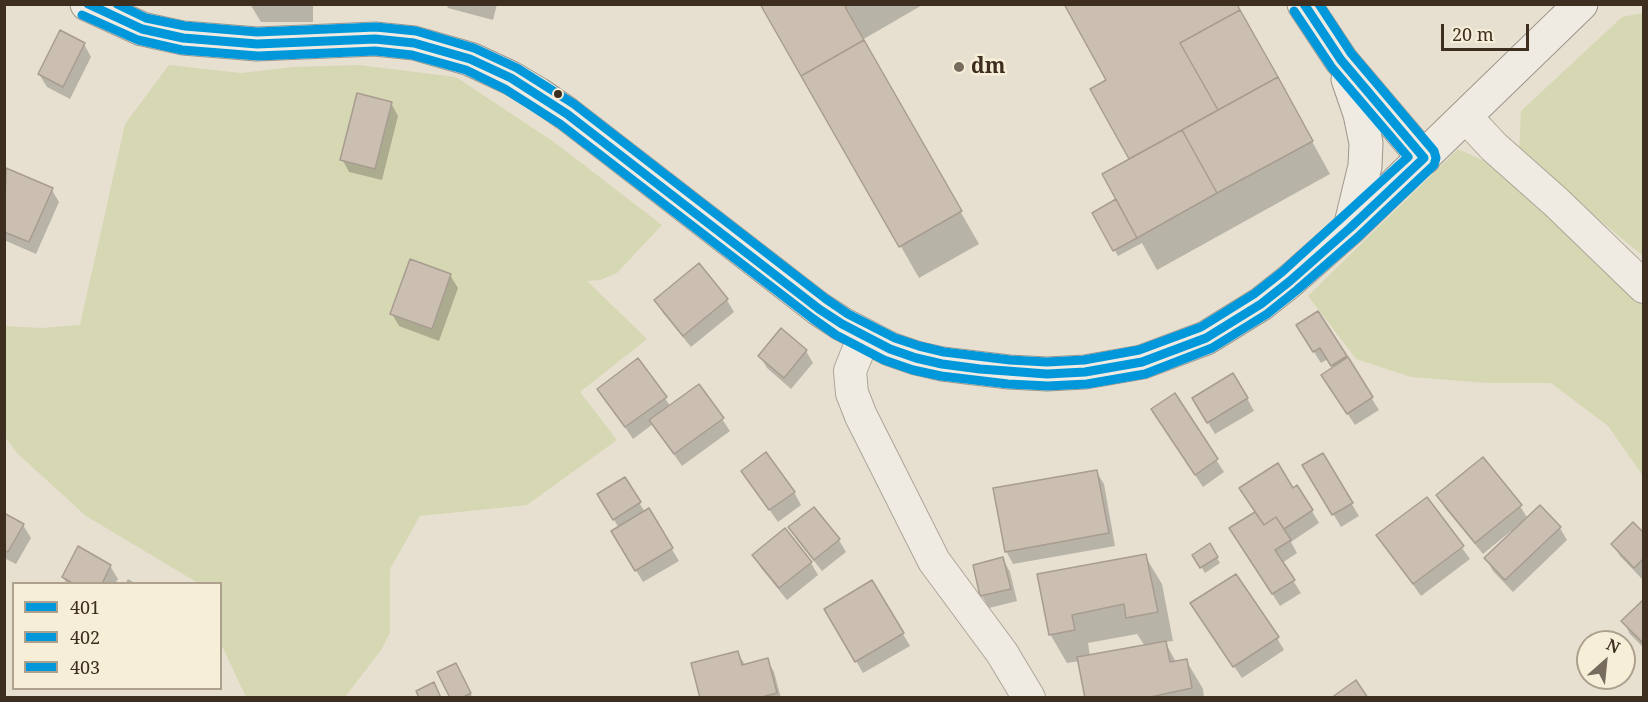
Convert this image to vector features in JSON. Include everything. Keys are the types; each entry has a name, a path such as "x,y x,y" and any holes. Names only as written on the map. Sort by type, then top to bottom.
{"main road":[{"path":"87,4 113,18 161,35 257,44 375,39 414,43 470,59 520,83 567,114 819,309 864,336 916,358 942,364 1047,374 1142,362 1206,338 1237,320 1290,281 1350,228 1581,4"},
{"path":"1304,4 1341,60 1424,158"},
{"path":"1341,60 1360,114 1365,143 1365,166 1350,228"}],"street":[{"path":"1466,117 1494,147 1556,202 1644,287"},
{"path":"864,336 850,371 852,393 861,416 934,561 1002,653 1029,698"}],"green space":[{"path":"1643,13 1643,256 1519,154 1521,111 1622,17"},
{"path":"169,65 241,73 294,67 359,65 456,77 554,142 662,225 617,273 600,280 587,281 647,339 580,392 617,440 527,505 420,516 390,569 390,633 381,650 345,697 246,697 222,646 222,582 196,582 86,516 18,454 5,437 4,326 42,328 80,325 125,124"},
{"path":"1458,149 1504,170 1643,306 1643,476 1608,426 1551,383 1487,383 1411,377 1356,359 1308,296"}],"building":[{"path":"760,4 849,4 845,7 864,40 801,76"},
{"path":"1064,4 1237,4 1240,10 1180,43 1218,110 1129,159 1090,89 1106,80"},
{"path":"1240,10 1278,77 1218,110 1180,43"},
{"path":"60,30 85,43 63,87 38,74"},
{"path":"864,40 962,211 899,247 801,76"},
{"path":"1278,77 1313,141 1217,193 1182,130"},
{"path":"357,93 392,102 375,169 340,160"},
{"path":"1182,130 1217,193 1137,238 1102,174"},
{"path":"6,168 53,188 29,242 4,232"},
{"path":"1116,199 1137,238 1113,251 1092,213"},
{"path":"410,259 451,274 432,329 390,314"},
{"path":"699,263 728,299 683,336 654,300"},
{"path":"1318,311 1347,356 1331,366 1320,348 1313,352 1296,325"},
{"path":"781,328 807,350 784,378 758,356"},
{"path":"1348,357 1373,397 1347,414 1321,375"},
{"path":"638,358 667,397 625,427 597,389"},
{"path":"1233,373 1248,398 1207,423 1192,398"},
{"path":"699,384 724,418 674,454 649,420"},
{"path":"1175,393 1218,459 1195,475 1151,409"},
{"path":"766,452 795,492 769,510 741,471"},
{"path":"1323,453 1353,503 1332,515 1302,465"},
{"path":"1483,457 1522,505 1475,543 1436,495"},
{"path":"1278,463 1293,488 1297,485 1313,510 1284,529 1276,517 1264,525 1239,488"},
{"path":"1097,470 1109,533 1005,552 993,488"},
{"path":"625,477 641,502 613,520 597,494"},
{"path":"1427,497 1464,546 1413,584 1376,535"},
{"path":"1540,505 1561,527 1505,580 1484,558"},
{"path":"814,507 840,539 814,560 788,527"},
{"path":"649,508 673,548 635,571 611,531"},
{"path":"1255,512 1264,525 1276,517 1291,540 1275,550 1295,580 1272,594 1229,528"},
{"path":"4,513 24,524 8,552 4,550"},
{"path":"1633,522 1644,533 1644,558 1634,568 1611,544"},
{"path":"785,528 812,562 779,588 752,555"},
{"path":"1210,543 1218,557 1200,568 1192,555"},
{"path":"78,546 111,565 103,582 71,582 62,577"},
{"path":"1146,554 1158,612 1126,618 1124,604 1072,615 1075,630 1049,635 1037,574"},
{"path":"1003,557 1011,589 980,596 973,565"},
{"path":"1236,574 1279,637 1233,667 1190,603"},
{"path":"872,580 904,633 855,662 824,609"},
{"path":"1644,599 1644,644 1636,636 1636,630 1630,630 1621,621"},
{"path":"1166,641 1170,662 1187,659 1192,688 1146,698 1085,698 1077,657"},
{"path":"738,651 742,665 768,658 777,693 758,698 700,698 691,663"},
{"path":"456,663 471,693 462,698 450,698 437,672"},
{"path":"1356,680 1368,698 1331,698"},
{"path":"434,682 441,698 419,698 416,691"}],"transit line":[{"name":"401","path":"88,4 142,29 183,38 257,44 375,39 414,43 470,59 511,78 567,114 819,309 842,324 890,349 916,358 980,369 1047,374 1085,372 1142,362 1206,338 1261,304 1290,281 1424,158"},
{"name":"403","path":"117,4 146,18 185,26 257,32 376,27 416,31 474,48 517,68 574,104 848,314 895,338 919,346 944,352 1047,362 1084,360 1139,350 1201,327 1254,294 1282,272 1408,157 1332,68 1294,11"},
{"name":"401","path":"1304,4 1341,60 1424,158"},
{"name":"402","path":"82,15 138,40 182,50 258,56 375,51 412,55 466,70 505,89 560,124 836,335 884,360 913,370 941,376 1008,384 1048,386 1087,384 1145,374 1212,348 1267,314 1297,290 1358,237 1434,165 1436,158 1434,151 1351,53 1319,4"}],"place":[{"name":"dm","path":"959,67"}]}
